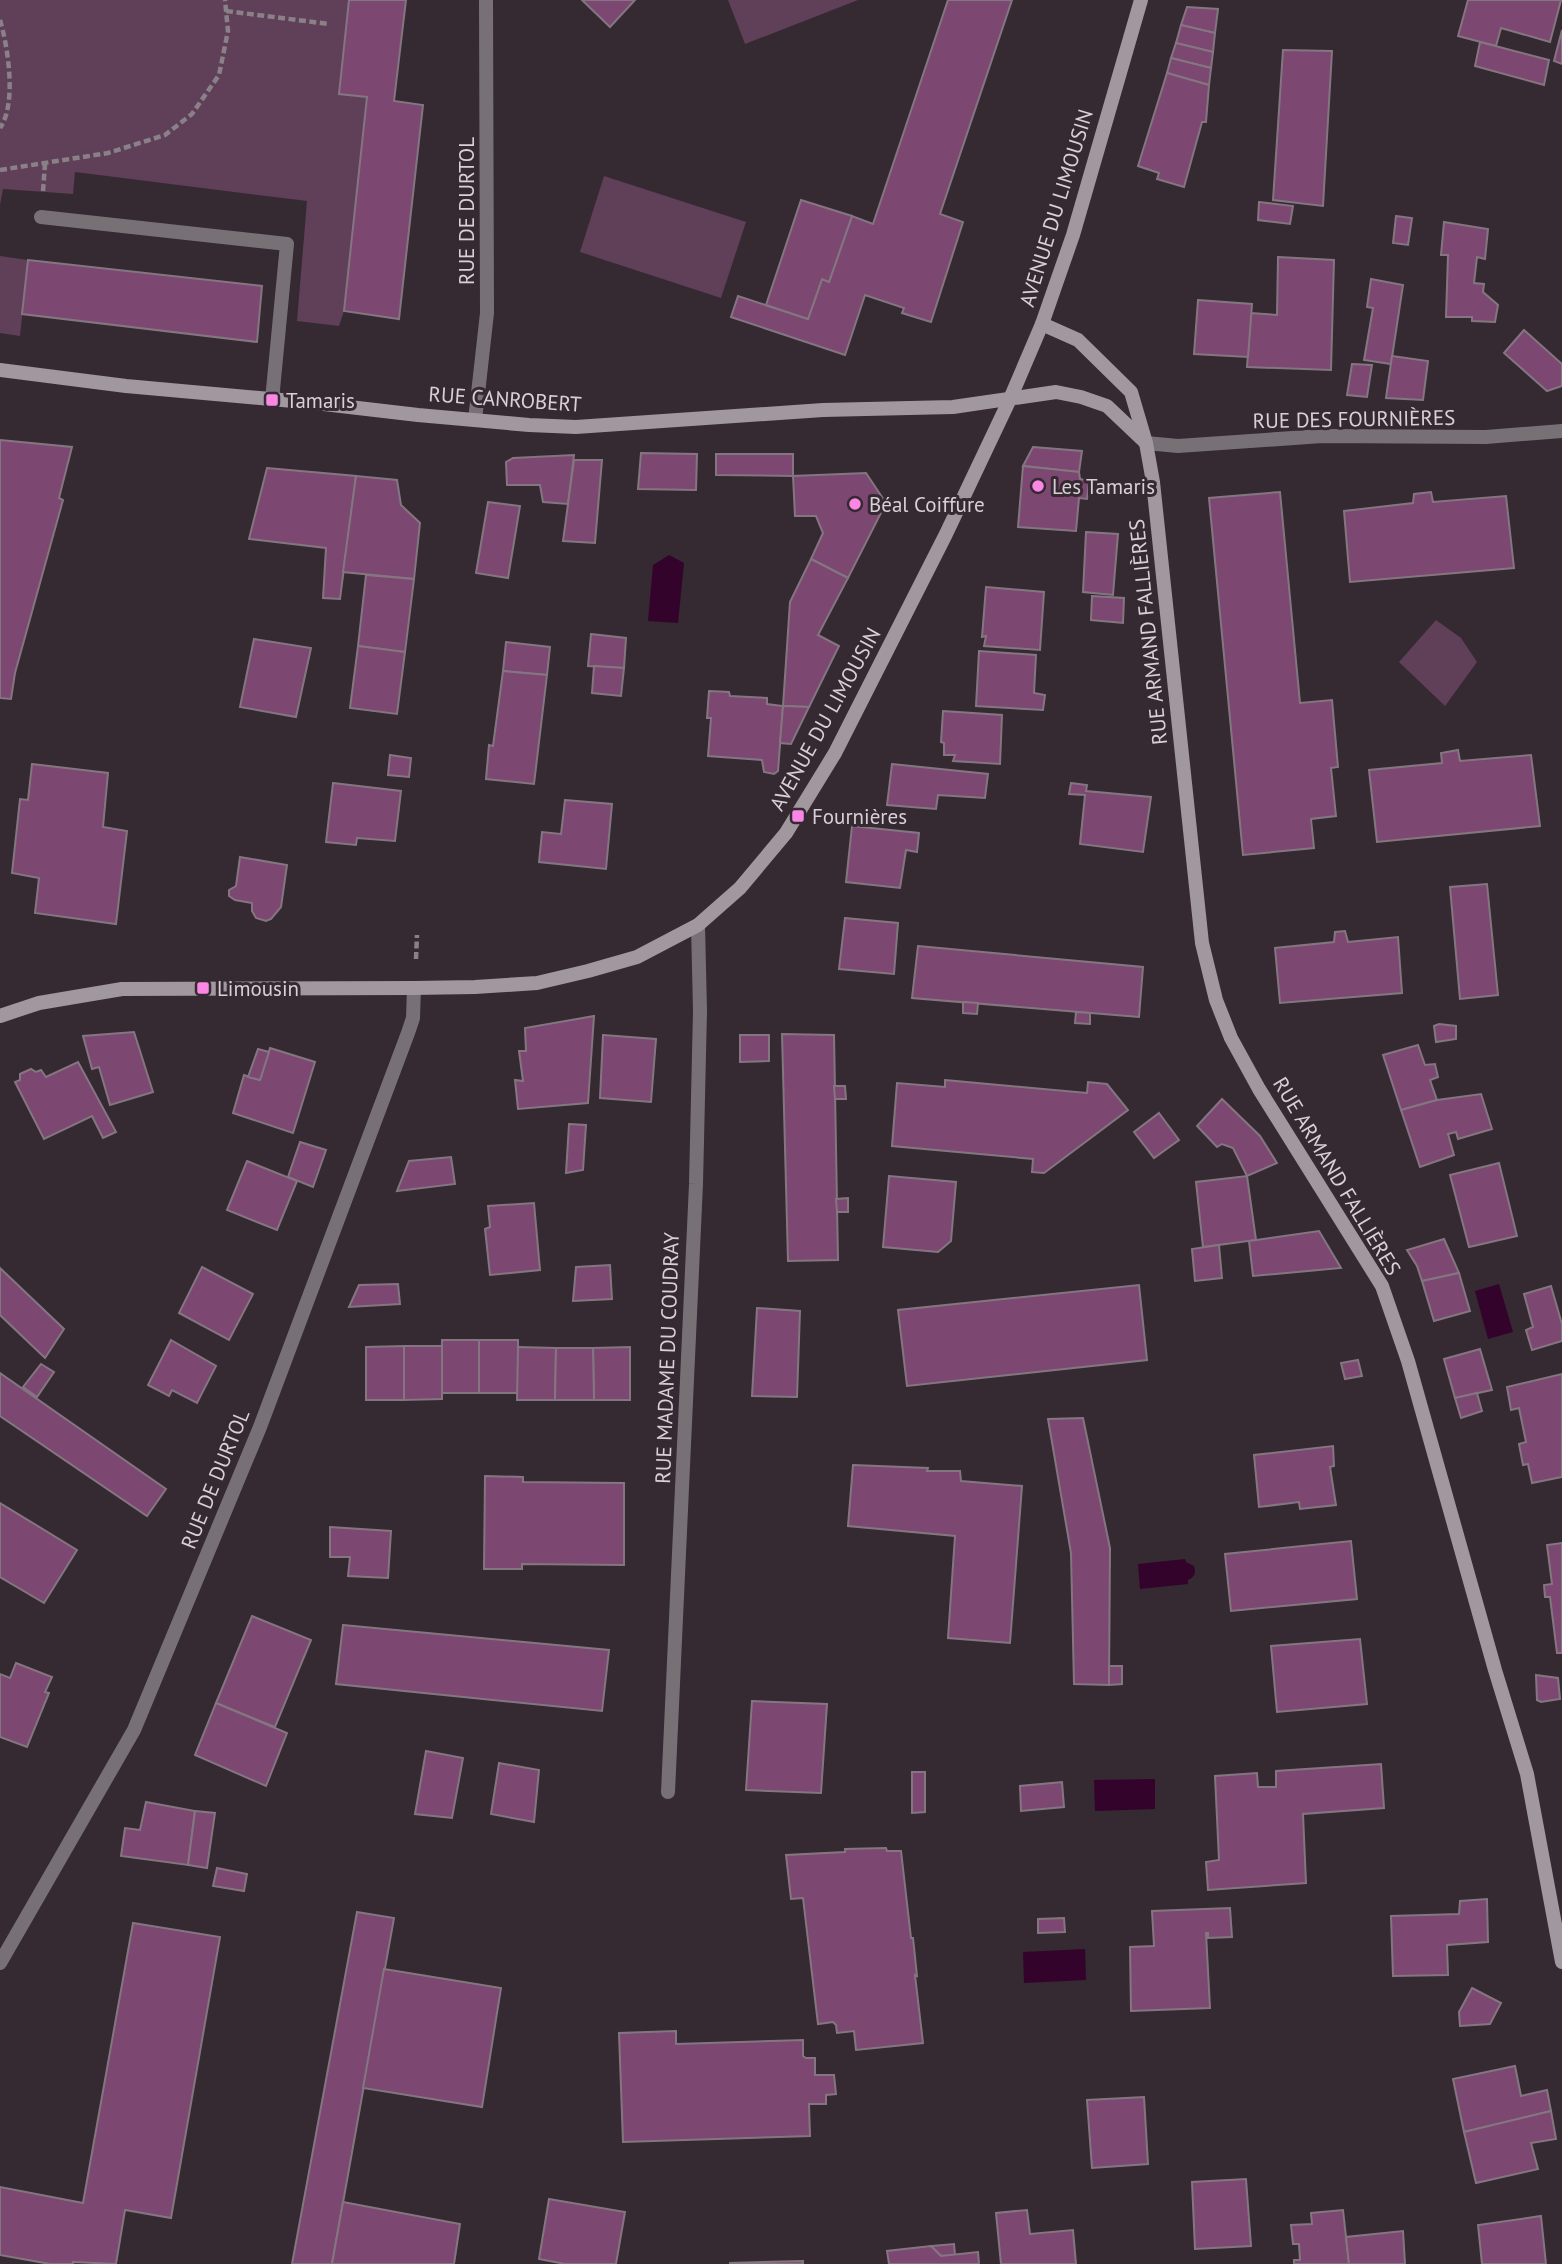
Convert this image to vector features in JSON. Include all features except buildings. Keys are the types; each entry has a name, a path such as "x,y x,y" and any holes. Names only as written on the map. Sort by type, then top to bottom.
{"street":[{"name":"RUE DE DURTOL","path":"475,420 487,313 486,0"},
{"name":"AVENUE DU LIMOUSIN","path":"0,1016 39,1003 122,989 475,988 537,983 637,957 698,925 740,888 786,833 823,774 946,534 1010,399 1042,324 1073,235 1141,0"},
{"path":"41,217 287,244 272,400"},
{"name":"RUE ARMAND FALLIÈRES","path":"1042,324 1078,340 1131,392 1146,443 1155,495 1202,943 1216,1000 1231,1038 1253,1079 1382,1286 1408,1361 1495,1671 1527,1774 1562,1962"},
{"name":"RUE CANROBERT","path":"0,370 126,386 475,420 576,427 823,410 953,407 1010,399"},
{"path":"1010,399 1056,392 1081,397 1107,406 1146,443"},
{"name":"RUE DES FOURNIÈRES","path":"1146,443 1178,446 1322,436 1486,437 1562,430"},
{"name":"RUE MADAME DU COUDRAY","path":"668,1793 696,1184 700,1011 698,925"},
{"name":"RUE DE DURTOL","path":"0,1964 134,1730 260,1427 408,1033 413,1018 414,988"}],"path":[{"path":"0,170 108,153 164,135 192,114 219,75 228,31 225,0"},
{"path":"226,11 330,24"},
{"path":"0,20 6,41 9,110 7,119 0,128"}],"shaded area":[{"path":"0,0 349,0 339,93 367,97 344,311 339,326 297,321 307,201 75,172 73,194 3,189 0,205"},
{"path":"728,0 858,0 745,44"},
{"path":"604,176 746,222 721,298 580,252"},
{"path":"0,256 28,260 20,336 0,333"},
{"path":"669,555 684,563 678,623 648,621 653,565"},
{"path":"1436,620 1461,638 1477,662 1445,706 1399,662"},
{"path":"1499,1284 1513,1332 1488,1339 1475,1291"},
{"path":"1185,1559 1194,1566 1195,1571 1188,1584 1140,1589 1138,1564"},
{"path":"1155,1779 1155,1809 1095,1811 1094,1780"},
{"path":"1085,1949 1086,1980 1024,1983 1023,1952"}],"place":[{"name":"Tamaris","path":"272,400"},
{"name":"Les Tamaris","path":"1038,486"},
{"name":"Béal Coiffure","path":"855,504"},
{"name":"Fournières","path":"798,816"},
{"name":"Limousin","path":"203,988"}]}
